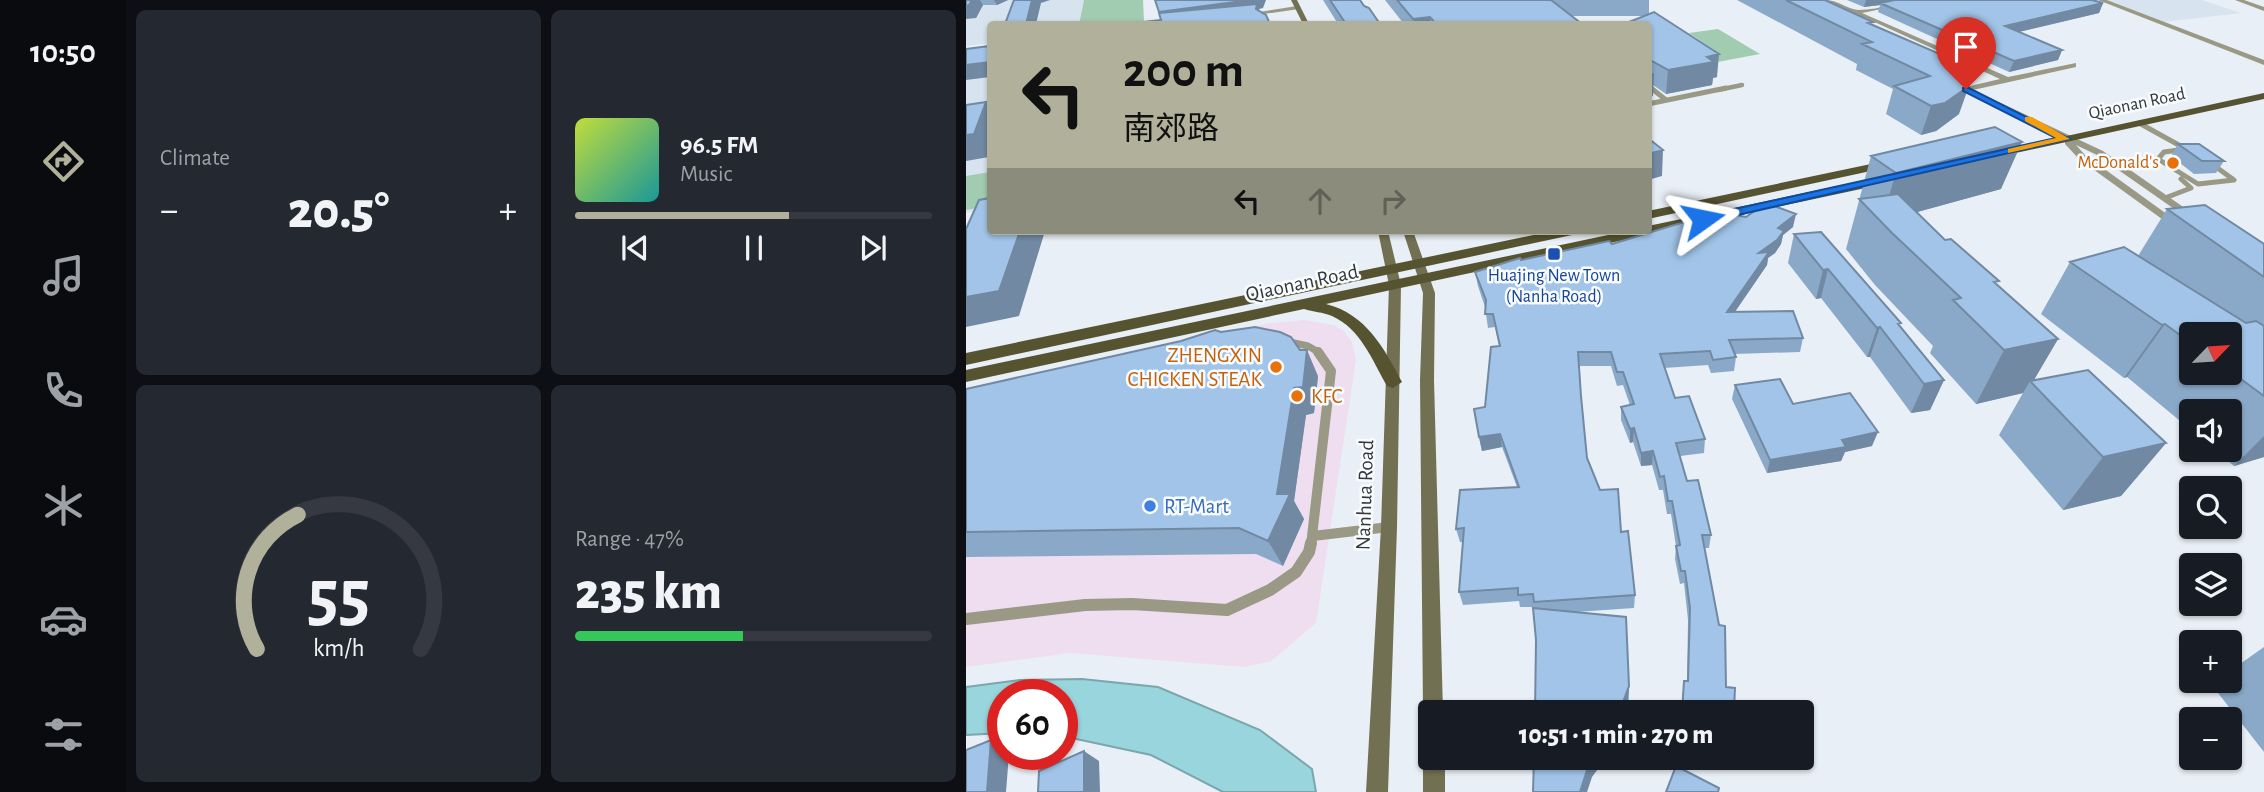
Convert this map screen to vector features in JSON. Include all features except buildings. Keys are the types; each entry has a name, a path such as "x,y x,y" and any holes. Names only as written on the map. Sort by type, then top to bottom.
{"main road":[{"name":"Qiaonan Road","path":"2262,95 2065,139 1988,150 2051,130 2262,95"},
{"path":"1652,214 1899,162"},
{"name":"Qiaonan Road","path":"1652,230 1893,178"},
{"name":"Qiaonan Road","path":"1424,271 1557,235"},
{"name":"Qiaonan Road","path":"966,359 1625,235"},
{"name":"Qiaonan Road","path":"966,376 1300,305 1394,277"},
{"path":"1300,305 1327,307 1350,319 1367,335 1393,382"}],"street":[{"path":"1284,0 1290,13"},
{"path":"1294,0 1304,21"},
{"path":"1829,0 2008,80"},
{"path":"1855,12 1923,0"},
{"path":"2101,0 2264,63"},
{"path":"2238,0 2264,9"},
{"path":"1231,18 1290,13 1298,9"},
{"path":"1966,89 2073,65"},
{"path":"1941,78 2065,139 2100,153 2209,228"},
{"path":"2065,139 2082,157 2184,230"},
{"name":"Nanhua Road","path":"1377,792 1393,382 1394,277 1384,235"},
{"path":"1410,235 1424,271 1429,293 1427,380 1433,700"},
{"path":"1434,770 1434,792"}],"lane":[{"path":"1652,103 1742,85"},
{"path":"1652,89 1666,100"},
{"path":"2139,123 2194,151 2234,180 2198,184 2160,160"},
{"path":"2160,160 2164,152 2186,149"},
{"path":"2160,160 2161,164 2190,188 2186,192 2165,198"},
{"path":"966,619 1085,605 1132,604 1227,610 1270,590 1296,572 1310,552 1314,536 1331,372 1321,352 1312,346 1274,341"},
{"path":"1314,536 1389,527"}],"shaded area":[{"path":"966,0 1084,0 1080,21 987,21 987,43 966,46"},
{"path":"2108,0 2202,0 2241,13 2164,22"},
{"path":"987,58 987,209 966,213 966,61"},
{"name":"RT-Mart","path":"1305,320 1333,325 1343,330 1352,342 1356,360 1316,623 1271,661 1245,667 1070,653 966,667 966,388 1271,323"}],"green space":[{"path":"1084,0 1143,0 1144,21 1080,21"},
{"path":"1718,29 1760,54 1712,63 1698,54 1714,50 1689,33"},
{"path":"987,172 987,206 966,210 966,176"}],"water":[{"path":"1078,679 1158,687 1260,730 1312,769 1316,792 1223,792 1151,755 1078,739"},
{"path":"987,684 987,734 966,735 966,687"}],"slow traffic":[{"path":"2012,151 2065,139 2028,119"}],"place":[{"name":"McDonald's","path":"2173,163"},
{"name":"Huajing New Town (Nanha Road)","path":"1554,254"},
{"name":"ZHENGXIN CHICKEN STEAK","path":"1276,367"},
{"name":"KFC","path":"1297,396"},
{"name":"RT-Mart","path":"1150,506"}],"route":[{"path":"1703,219 2065,139 1966,89"}]}
